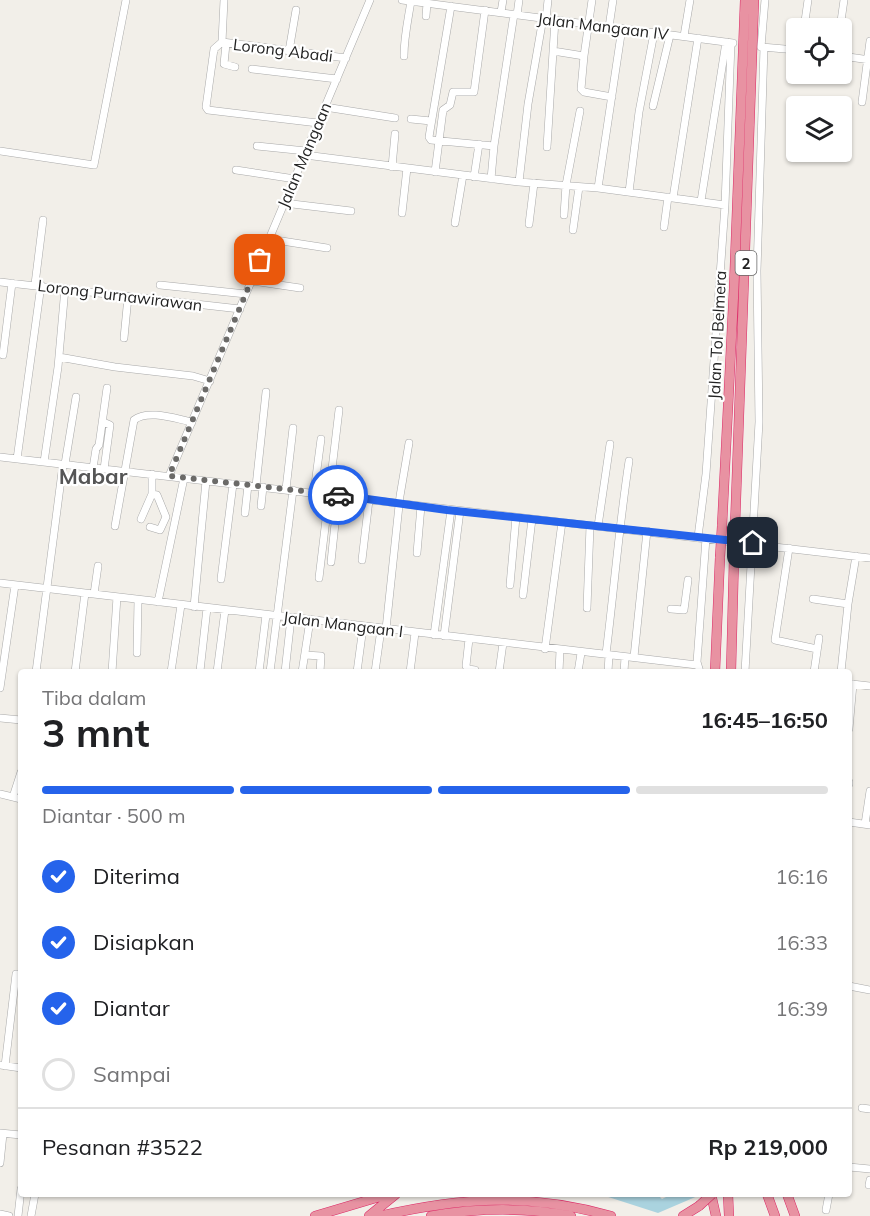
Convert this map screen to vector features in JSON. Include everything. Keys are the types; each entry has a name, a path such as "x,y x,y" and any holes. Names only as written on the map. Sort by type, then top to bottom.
{"highway":[{"name":"Jalan Tol Belmera","path":"715,669 734,288 745,0"},
{"name":"Jalan Tol Belmera","path":"731,669 754,0"},
{"path":"309,1216 369,1197"},
{"path":"315,1216 369,1197"},
{"path":"369,1216 392,1197"},
{"path":"683,1216 708,1197"},
{"path":"713,1197 716,1216"},
{"path":"728,1197 729,1216"},
{"path":"768,1197 775,1216"},
{"path":"788,1197 795,1216"},
{"path":"380,1216 454,1202 505,1199 556,1203 611,1216"},
{"path":"431,1216 470,1211 509,1210 571,1216"}],"street":[{"path":"0,151 94,165 126,0"},
{"path":"224,0 224,64 234,67"},
{"name":"Jalan Mangaan","path":"169,476 370,0"},
{"name":"Jalan Mangaan IV","path":"402,0 451,6 461,4 485,10 730,43"},
{"path":"501,12 503,0"},
{"path":"491,179 494,146 519,0"},
{"path":"519,182 528,104 548,0"},
{"path":"592,0 584,56 582,91 612,97"},
{"path":"609,27 613,0"},
{"path":"684,36 690,0"},
{"path":"745,669 759,422 757,271 765,0"},
{"path":"805,18 808,0"},
{"path":"841,18 844,0"},
{"path":"404,56 405,29 408,25 411,1"},
{"path":"426,16 427,3"},
{"path":"451,6 429,137 431,140 494,146"},
{"path":"289,51 296,10"},
{"path":"411,119 432,119 450,105 453,92 474,92 485,10"},
{"path":"547,147 555,20"},
{"path":"598,189 622,28"},
{"path":"629,192 639,112 654,33"},
{"path":"653,106 670,35"},
{"path":"664,227 698,38"},
{"path":"862,102 870,41"},
{"path":"224,43 214,49 206,107 209,110 318,123"},
{"name":"Lorong Abadi","path":"224,43 346,58"},
{"path":"701,201 730,43"},
{"path":"698,669 704,582 702,538 725,205 730,43"},
{"path":"763,47 786,49"},
{"path":"553,51 584,56"},
{"path":"852,57 869,60"},
{"path":"252,69 337,79"},
{"path":"325,107 395,118"},
{"path":"435,172 442,110"},
{"path":"564,215 566,185 580,111"},
{"path":"392,166 395,134"},
{"path":"474,177 479,144"},
{"path":"257,146 474,177 629,192 725,205"},
{"path":"402,213 406,168"},
{"path":"236,170 295,179"},
{"path":"455,223 464,175"},
{"path":"529,224 534,183"},
{"path":"573,230 579,187"},
{"path":"284,203 351,211"},
{"path":"17,459 38,285 43,220"},
{"path":"269,239 327,248"},
{"path":"252,281 300,288"},
{"name":"Lorong Purnawirawan","path":"0,282 240,309"},
{"path":"3,355 12,283"},
{"path":"160,285 246,294"},
{"path":"44,462 58,357 64,288"},
{"path":"124,338 128,297"},
{"path":"58,357 115,367 194,376 210,381"},
{"path":"93,468 103,422 107,388"},
{"path":"244,513 255,486 266,392"},
{"path":"36,669 64,464 76,397"},
{"path":"319,578 339,410"},
{"path":"115,526 132,422 136,418 151,415 192,422"},
{"path":"103,422 110,424 104,469"},
{"path":"270,669 290,490 293,428"},
{"path":"314,492 321,440"},
{"path":"376,669 409,443"},
{"path":"587,608 594,526 610,444"},
{"path":"0,457 870,558"},
{"path":"608,669 607,655 619,529 629,461"},
{"path":"141,519 152,494 153,474"},
{"path":"158,602 184,478"},
{"path":"194,606 206,481"},
{"path":"221,579 233,484"},
{"path":"255,486 261,506"},
{"path":"150,527 160,530 166,517 157,495 152,494"},
{"path":"331,562 338,495"},
{"path":"362,560 369,500"},
{"path":"417,553 421,506"},
{"path":"435,635 451,510"},
{"path":"444,636 460,511"},
{"path":"510,585 516,517"},
{"path":"523,595 532,519"},
{"path":"545,649 562,522"},
{"path":"324,531 334,532"},
{"path":"634,657 647,531"},
{"path":"789,548 775,640 817,649"},
{"path":"841,669 856,556"},
{"path":"94,594 98,566"},
{"path":"671,609 684,610 686,579 704,582"},
{"name":"Jalan Mangaan I","path":"0,583 545,649 634,657 677,668 686,665 698,669"},
{"path":"0,688 15,585"},
{"path":"75,669 85,593"},
{"path":"112,669 117,597"},
{"path":"813,599 848,604"},
{"path":"137,653 138,600"},
{"path":"171,669 181,605"},
{"path":"200,669 207,608"},
{"path":"217,669 225,610"},
{"path":"259,669 266,615"},
{"path":"285,669 291,618"},
{"path":"303,669 310,620"},
{"path":"357,669 363,627"},
{"path":"410,669 416,633"},
{"path":"814,669 819,638"},
{"path":"468,639 466,666 468,669"},
{"path":"463,669 468,639"},
{"path":"499,669 503,644"},
{"path":"559,669 560,650"},
{"path":"578,669 581,653"},
{"path":"305,655 321,656 320,669"},
{"path":"624,669 626,657"},
{"path":"852,684 870,686"},
{"path":"0,718 18,720"},
{"path":"852,822 867,825 870,790"},
{"path":"0,795 17,798"},
{"path":"16,974 2,1066 18,1068"},
{"path":"852,987 870,990"},
{"path":"0,1163 1,1134 18,1135"},
{"path":"852,1167 870,1169"},
{"path":"18,1216 20,1197"},
{"path":"31,1216 34,1197"},
{"path":"826,1210 828,1197"},
{"path":"0,1214 9,1216"}],"water":[{"path":"608,1197 660,1197 662,1199 695,1197 658,1213"}],"way so far":[{"path":"260,260 169,476 338,495"}],"district":[{"name":"Mabar","path":"93,476"}],"route":[{"path":"338,495 447,510 753,543"}]}
